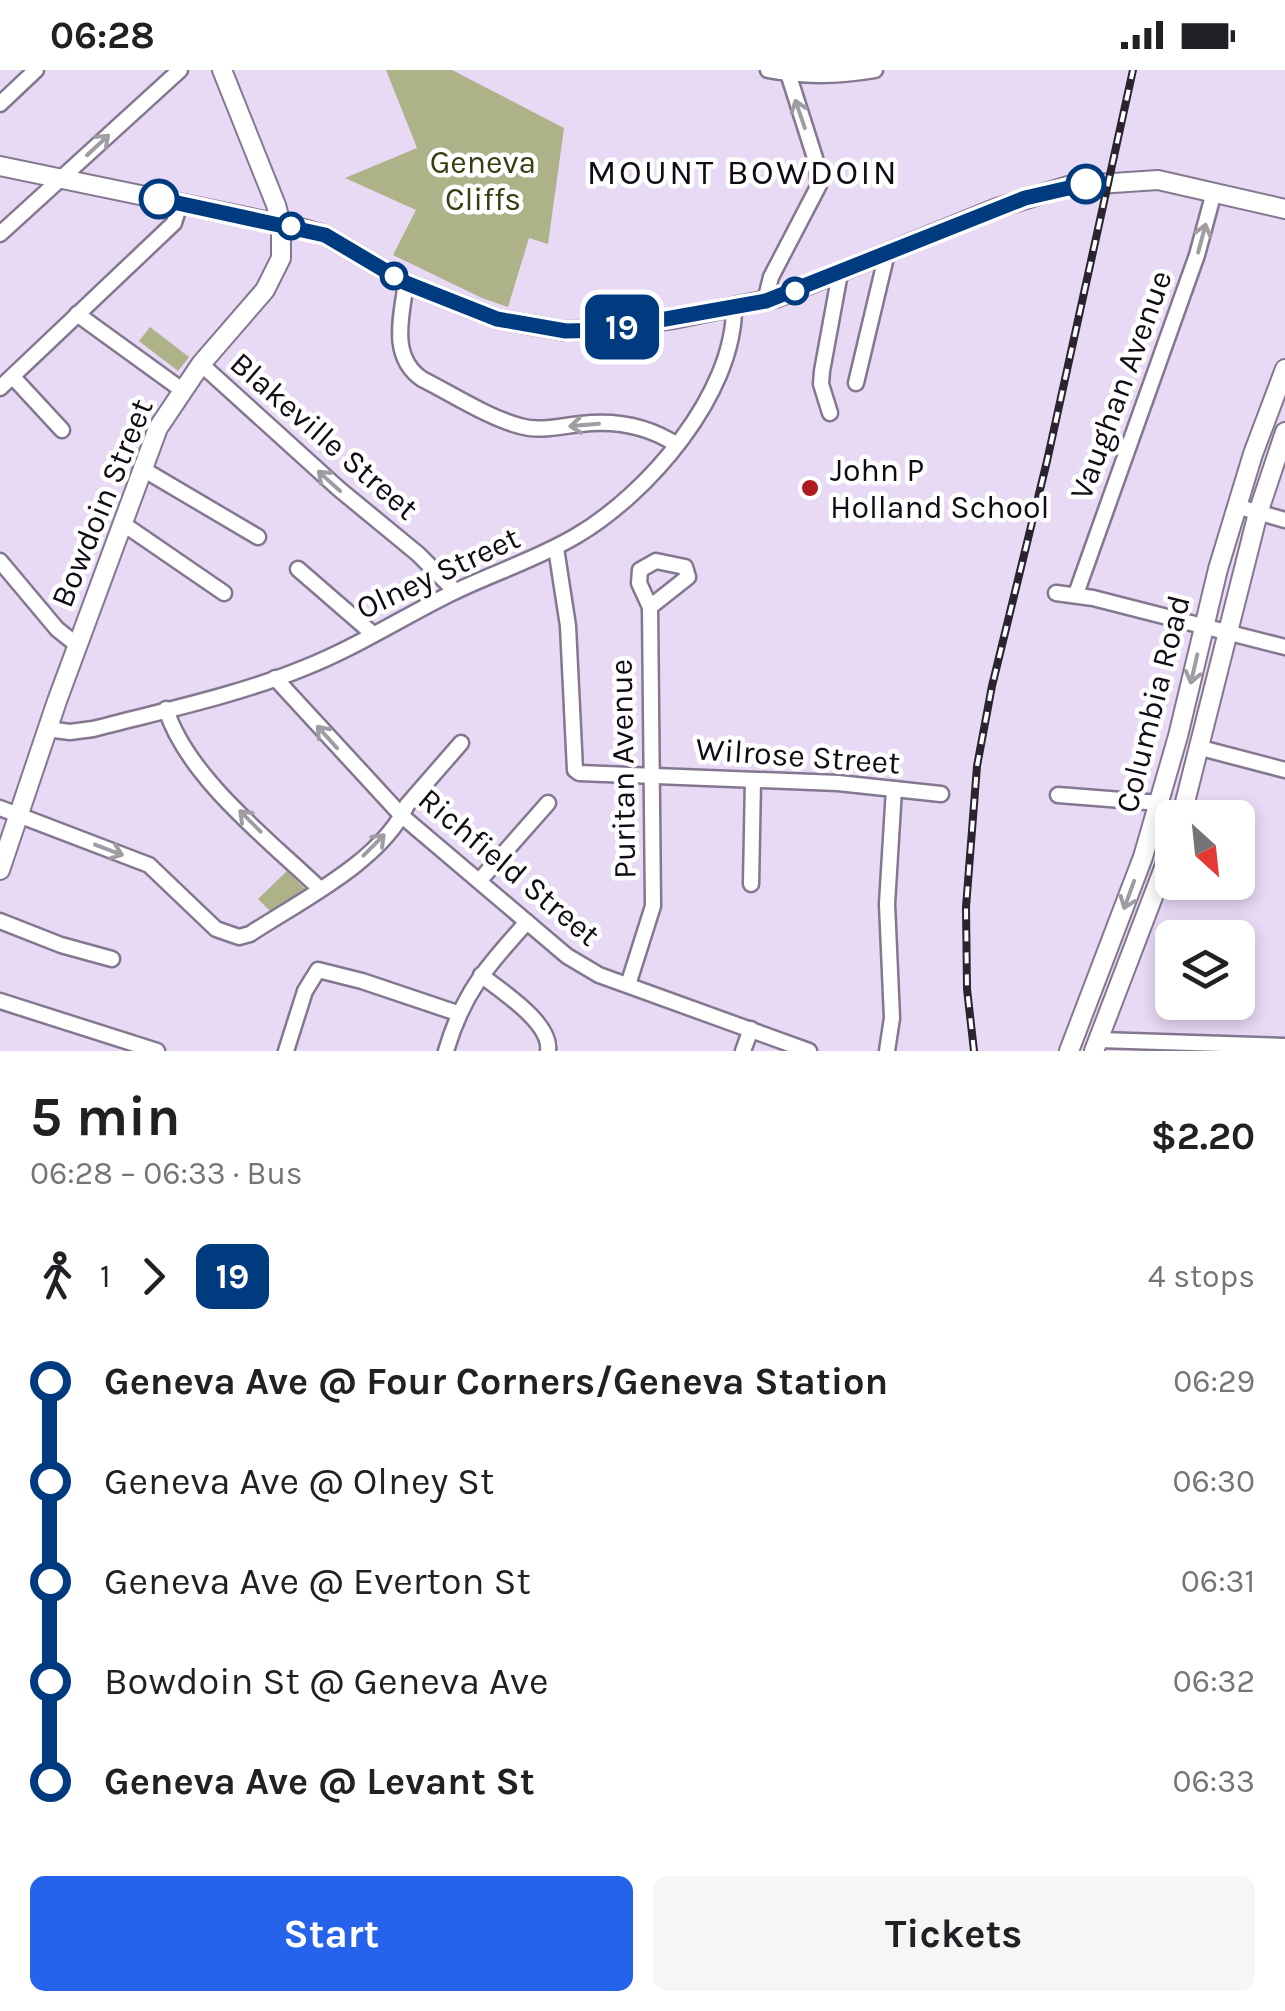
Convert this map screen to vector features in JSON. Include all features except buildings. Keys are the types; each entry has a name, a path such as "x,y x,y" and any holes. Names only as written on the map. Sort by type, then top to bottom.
{"main road":[{"name":"Bowdoin Street","path":"0,870 9,812 47,728 158,428 201,364 265,290 280,258 281,224 271,191 222,70"},
{"path":"0,166 325,235 406,283 497,319 566,331 604,330 766,301 1025,198 1068,186 1158,180 1285,209"},
{"name":"Columbia Road","path":"1161,800 1236,506 1285,369"},
{"name":"Columbia Road","path":"1185,800 1258,513 1285,432"},
{"name":"Columbia Road","path":"1069,1051 1128,900 1155,818"},
{"name":"Columbia Road","path":"1096,1045 1155,891"}],"street":[{"path":"0,104 36,70"},
{"path":"0,234 180,70"},
{"path":"768,70 875,70"},
{"path":"766,301 771,278 819,185 815,158 788,72"},
{"name":"Vaughan Avenue","path":"1076,594 1197,254 1214,192"},
{"path":"0,388 174,223 180,203"},
{"path":"856,383 887,253"},
{"path":"830,413 821,384 840,274"},
{"path":"406,283 400,322 403,357 422,380 518,426 628,425 658,432 677,444"},
{"name":"Olney Street","path":"47,728 83,731 306,668 455,592 556,548 619,505 693,424 717,378 734,330 734,308"},
{"path":"77,314 182,390"},
{"name":"Blakeville Street","path":"201,364 338,489 418,554 455,592"},
{"path":"13,376 62,430"},
{"path":"141,468 258,537"},
{"path":"1236,506 1285,520"},
{"path":"122,523 224,592"},
{"name":"Wilrose Street","path":"556,548 568,626 578,774 753,780 942,794"},
{"path":"0,561 57,629 77,645"},
{"path":"298,568 373,634"},
{"path":"1056,593 1076,594 1285,647"},
{"name":"Puritan Avenue","path":"628,986 653,906 650,607"},
{"name":"Richfield Street","path":"275,678 402,816 583,966 809,1051"},
{"path":"166,709 178,741 203,774 320,890"},
{"path":"9,812 149,864 216,930 239,938 353,866 402,816 461,742"},
{"path":"1201,748 1285,770"},
{"path":"751,884 753,780"},
{"path":"887,1051 892,1028 887,904 894,790"},
{"path":"1058,795 1155,803"},
{"path":"480,880 548,803"},
{"path":"0,921 61,945 112,959"},
{"path":"446,1051 457,1013 481,975 527,922"},
{"path":"286,1051 305,991 318,970 380,986 457,1013"},
{"path":"481,975 539,1024 550,1042 548,1051"},
{"path":"0,1000 150,1050"},
{"path":"743,1051 751,1030"},
{"path":"1096,1045 1285,1046"}],"green space":[{"name":"Geneva Cliffs","path":"386,70 452,70 564,128 548,244 529,238 508,307 393,255 416,210 345,178 417,148"},
{"path":"150,327 189,357 178,371 139,341"},
{"path":"287,871 305,889 271,912 258,899"}],"railway":[{"path":"974,1051 967,989 966,907 977,766 1133,70"}],"bus line":[{"name":"19","path":"159,199 325,235 406,283 497,319 566,331 604,330 766,301 1025,198 1086,184"}],"place":[{"name":"John P Holland School","path":"810,488"}],"district":[{"name":"MOUNT BOWDOIN","path":"743,172"}]}
